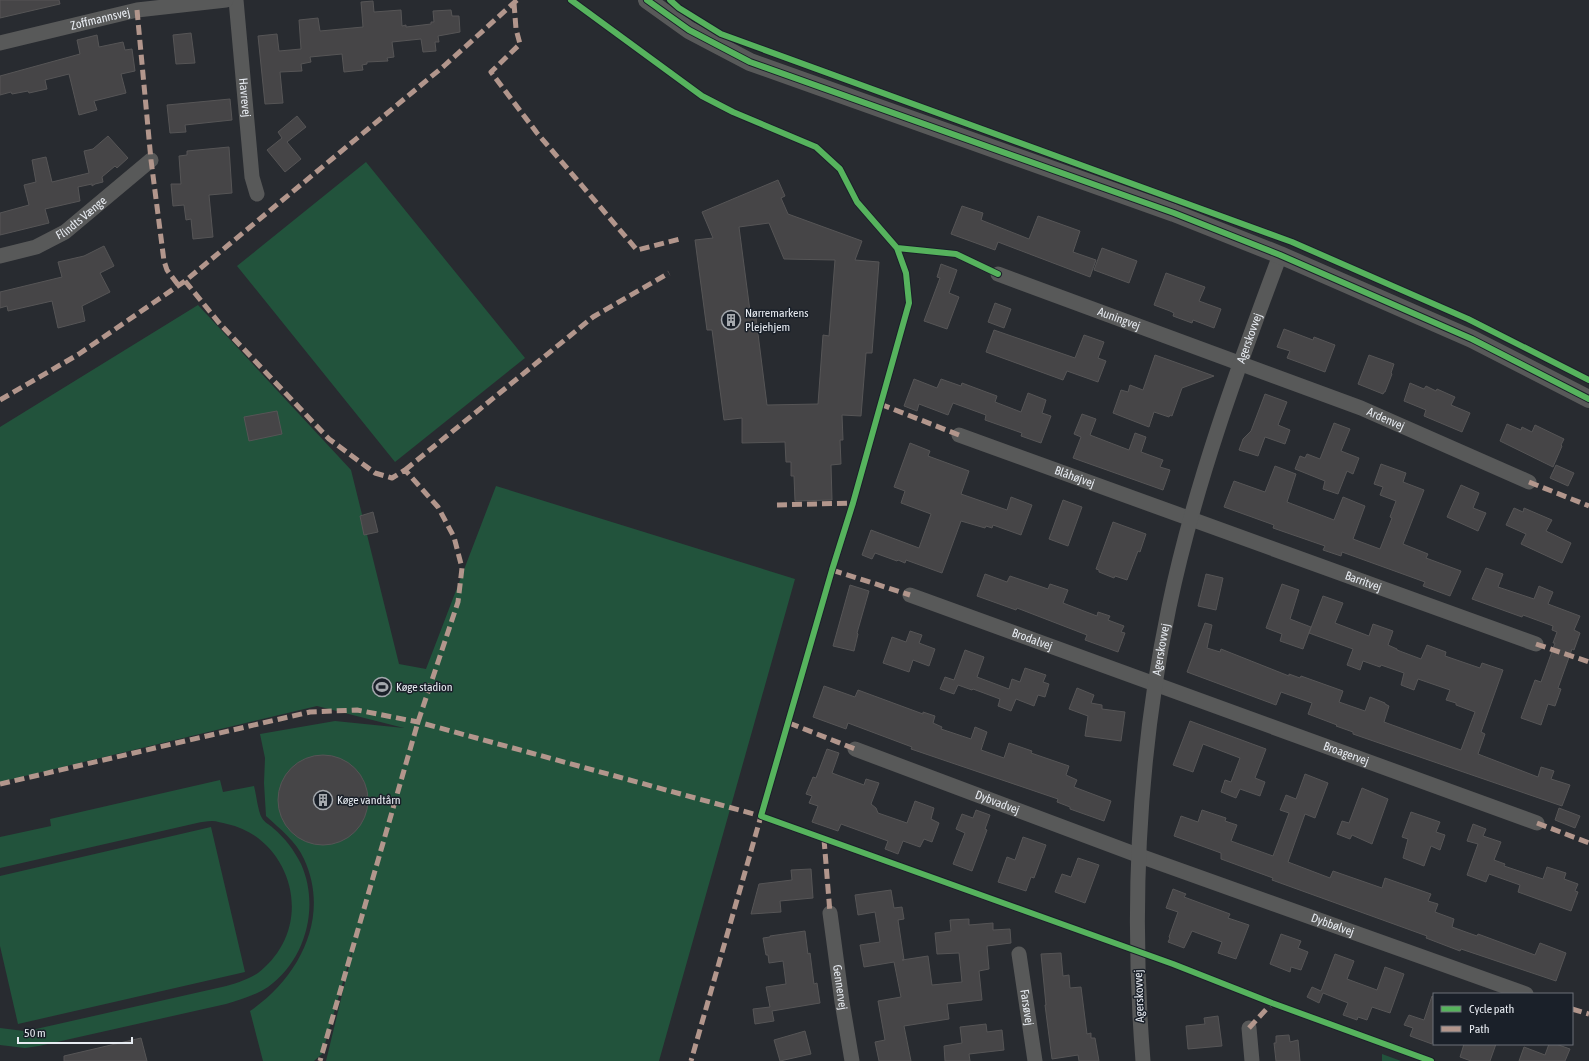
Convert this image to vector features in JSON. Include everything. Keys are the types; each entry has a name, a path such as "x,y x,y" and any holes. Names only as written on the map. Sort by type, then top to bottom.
{"street":[{"name":"Zoffmannsvej","path":"0,43 137,10 226,0"},
{"name":"Havrevej","path":"236,0 252,177 257,194"},
{"path":"647,0 689,30 750,62 1174,213 1280,255 1472,340 1589,399"},
{"name":"Flindts Vænge","path":"0,256 36,247 65,232 152,160"},
{"name":"Agerskovvej","path":"1143,1061 1138,1003 1137,937 1144,776 1155,683 1169,607 1190,519 1240,362 1280,255"},
{"name":"Auningvej","path":"998,274 1240,362"},
{"name":"Ardenvej","path":"1240,362 1362,408 1529,482"},
{"name":"Blåhøjvej","path":"959,435 1190,519"},
{"name":"Barritvej","path":"1190,519 1536,644"},
{"name":"Brodalvej","path":"910,595 1155,683"},
{"name":"Broagervej","path":"1155,683 1536,823"},
{"name":"Dybvadvej","path":"855,749 1140,856"},
{"name":"Dybbølvej","path":"1140,856 1523,993"},
{"name":"Gennervej","path":"830,913 842,1002 852,1061"},
{"name":"Farsøvej","path":"1019,954 1035,1061"},
{"path":"1249,1028 1252,1061"}],"green space":[{"path":"366,162 525,358 395,462 237,266"},
{"name":"Køge stadion","path":"198,305 351,470 399,664 426,669 496,486 795,579 659,1061 326,1061 356,937 322,1054 314,1061 263,1061 250,1011 283,981 296,964 306,944 312,924 314,903 311,881 301,853 287,836 266,816 264,783 265,758 260,734 335,721 404,728 317,706 0,782 0,427"},
{"path":"220,780 223,792 254,786 258,807 262,818 285,840 292,849 301,864 307,880 309,914 306,931 292,962 281,976 268,987 242,999 226,1004 39,1046 25,1048 0,1045 0,1028 24,1031 36,1029 222,987 240,982 258,973 272,960 282,945 289,927 292,908 290,889 284,871 275,855 262,841 246,830 214,821 200,822 0,868 0,837 51,826 50,819"},
{"path":"211,827 245,972 18,1024 0,946 0,876"},
{"path":"1382,1054 1401,1061 1382,1061"}],"building":[{"path":"0,0 59,0 60,4 0,18"},
{"path":"373,1 374,12 401,10 402,26 406,25 406,27 431,24 431,22 434,22 433,11 451,10 452,16 459,16 460,32 438,36 439,42 435,42 436,51 423,52 421,39 392,42 394,57 387,58 388,61 367,62 367,64 362,65 363,70 344,72 342,54 310,57 311,62 301,64 302,71 280,72 283,103 265,104 258,36 277,34 279,51 301,49 299,20 318,18 320,31 363,27 361,2"},
{"path":"191,33 195,63 176,64 173,35"},
{"path":"97,35 99,47 123,42 125,50 132,49 135,71 121,74 126,93 94,101 97,110 79,115 69,74 45,80 47,89 29,93 28,91 12,94 11,92 0,95 0,76 80,54 77,40"},
{"path":"230,99 232,120 185,125 186,132 170,133 167,105"},
{"path":"297,116 306,127 287,142 301,159 285,172 267,150 282,138 278,132"},
{"path":"108,136 128,158 117,168 115,166 102,177 103,182 92,186 92,184 78,187 80,201 45,209 49,223 0,235 0,213 29,205 24,185 36,182 32,160 46,157 52,182 89,173 84,151 93,149"},
{"path":"229,147 232,193 209,195 213,237 193,239 191,219 186,220 184,205 173,206 171,184 181,184 179,156 187,155 187,151"},
{"name":"Nørremarkens Plejehjem","path":"778,180 785,196 781,198 788,214 862,241 855,260 879,262 872,353 866,353 861,416 842,415 843,440 840,440 841,464 831,465 832,500 795,501 794,476 791,476 791,462 786,462 785,442 742,443 742,418 724,420 712,330 707,330 695,240 713,238 702,212","holes":["769,223 784,259 835,260 829,336 823,335 818,404 767,405 755,310 750,311 739,227"]},
{"path":"962,206 983,213 981,220 1029,239 1038,216 1080,231 1073,252 1096,260 1090,277 998,242 995,250 951,234"},
{"path":"104,246 114,266 100,273 110,292 82,306 85,321 58,328 52,301 8,311 7,306 0,308 0,292 62,277 58,262 84,256"},
{"path":"1102,248 1137,261 1129,283 1094,270"},
{"path":"941,264 957,270 949,293 959,297 947,329 924,321 940,278 937,277"},
{"path":"1166,273 1205,287 1199,301 1221,309 1214,328 1193,320 1192,323 1173,316 1174,313 1154,305"},
{"path":"995,303 1011,309 1004,328 988,322"},
{"path":"1284,329 1313,340 1314,337 1335,345 1325,372 1287,358 1290,351 1277,347"},
{"path":"994,330 1075,358 1084,335 1104,342 1098,358 1106,361 1098,382 1067,371 1063,380 986,352"},
{"path":"1155,355 1214,376 1182,388 1172,416 1170,415 1169,417 1154,412 1149,427 1113,413 1121,390 1128,392 1130,385 1143,390"},
{"path":"1369,355 1394,364 1392,374 1383,394 1358,384"},
{"path":"914,379 937,388 941,379 961,386 962,383 997,396 995,402 1021,412 1028,393 1046,400 1042,413 1051,416 1041,443 1021,436 1022,433 985,420 986,415 953,403 948,415 919,404 917,411 904,406"},
{"path":"1410,383 1424,389 1426,386 1436,391 1437,389 1455,397 1451,405 1470,413 1462,432 1424,416 1426,410 1404,401"},
{"path":"1265,394 1287,402 1278,425 1290,430 1285,444 1265,437 1258,456 1239,450 1243,439 1251,431"},
{"path":"277,411 282,434 249,441 244,417"},
{"path":"1082,414 1096,419 1090,435 1129,450 1135,433 1146,437 1141,452 1163,460 1160,467 1170,470 1163,490 1073,458 1081,437 1074,434"},
{"path":"1334,423 1350,429 1341,451 1359,458 1353,474 1347,471 1338,494 1323,489 1325,481 1295,469 1300,456 1305,458 1307,454 1320,459"},
{"path":"1507,424 1521,430 1522,427 1532,432 1535,425 1564,439 1553,467 1500,441"},
{"path":"910,443 930,451 928,456 969,471 961,494 1007,510 1011,497 1032,505 1021,535 993,525 992,528 986,526 985,528 961,521 942,573 906,560 905,563 875,553 872,559 862,555 871,530 919,548 931,514 901,503 905,491 894,487"},
{"path":"1381,464 1406,473 1403,482 1424,490 1403,544 1428,554 1426,558 1461,571 1450,596 1423,586 1425,582 1342,552 1341,556 1323,550 1325,546 1273,528 1274,525 1224,507 1234,481 1265,492 1275,466 1296,474 1287,502 1334,520 1343,497 1365,506 1353,539 1380,549 1392,518 1390,517 1396,501 1380,495 1383,487 1374,484"},
{"path":"1556,465 1574,473 1568,486 1550,478"},
{"path":"1461,485 1479,493 1473,508 1486,513 1478,531 1447,517"},
{"path":"1063,500 1082,507 1068,546 1049,539"},
{"path":"1514,508 1523,512 1524,508 1552,520 1546,531 1571,543 1562,563 1521,544 1526,534 1506,525"},
{"path":"373,512 378,532 364,535 360,516"},
{"path":"1113,522 1146,534 1140,552 1138,551 1127,580 1115,576 1114,578 1099,572 1099,570 1096,569"},
{"path":"1486,568 1503,574 1498,587 1534,599 1539,586 1553,592 1548,604 1580,616 1574,630 1580,633 1574,650 1572,649 1558,688 1561,689 1555,706 1548,704 1541,725 1521,718 1535,680 1541,682 1555,643 1553,643 1557,632 1552,630 1553,626 1523,615 1522,617 1472,599"},
{"path":"985,574 1007,582 1010,576 1048,589 1050,584 1068,590 1063,603 1097,616 1098,612 1110,616 1108,620 1124,626 1121,632 1125,633 1118,652 1085,640 1087,635 1017,608 1016,610 977,596"},
{"path":"1206,574 1223,578 1216,610 1198,606"},
{"path":"1282,584 1299,590 1290,619 1311,627 1303,649 1280,641 1282,634 1266,628"},
{"path":"850,585 869,591 857,633 854,651 833,646"},
{"path":"1323,596 1343,603 1335,623 1369,636 1373,624 1393,631 1388,645 1397,650 1421,659 1427,645 1446,652 1445,656 1480,668 1482,663 1503,670 1481,732 1485,734 1478,754 1538,777 1541,767 1554,771 1551,779 1570,785 1562,806 1353,734 1353,732 1308,714 1312,703 1281,692 1276,705 1187,672 1205,623 1212,625 1207,648 1220,652 1221,649 1289,676 1289,674 1300,678 1301,676 1343,691 1339,702 1365,711 1370,697 1385,703 1389,706 1384,722 1461,750 1475,712 1446,700 1450,690 1418,679 1414,690 1401,685 1404,673 1381,665 1380,667 1363,661 1360,670 1347,665 1353,649 1309,633"},
{"path":"910,631 922,635 919,643 935,649 929,666 913,660 909,672 883,663 892,637 906,642"},
{"path":"965,650 984,657 977,677 1009,689 1012,679 1020,682 1025,668 1046,675 1043,682 1049,684 1045,697 1038,695 1034,706 1016,699 1011,711 998,706 1000,699 973,689 972,690 958,685 954,694 940,689 945,677 954,680"},
{"path":"824,686 855,697 858,690 923,714 923,712 935,716 933,723 942,727 941,729 971,739 975,727 987,732 981,750 1004,758 1009,743 1032,751 1031,753 1069,766 1066,775 1077,780 1074,787 1111,801 1104,821 1070,809 1070,807 1057,802 1058,799 911,749 912,747 848,723 846,729 813,717"},
{"path":"1077,688 1094,695 1091,703 1102,705 1102,709 1125,712 1121,741 1085,736 1088,716 1069,709"},
{"path":"1190,721 1266,749 1255,778 1265,782 1260,796 1240,789 1236,798 1221,792 1225,780 1231,782 1240,758 1203,744 1193,772 1173,765"},
{"path":"827,749 839,753 832,773 864,785 866,779 879,783 871,804 876,808 878,813 907,823 915,801 934,808 931,819 939,823 932,842 924,839 920,847 903,841 898,854 885,849 888,841 841,824 838,831 812,822 818,806 809,803 812,796 806,794 813,777 816,778"},
{"name":"Køge vandtårn","path":"323,755 340,758 355,768 365,783 368,800 365,817 355,832 340,842 323,845 306,842 291,832 281,817 278,800 281,783 291,768 306,758"},
{"path":"1305,774 1328,783 1315,818 1305,814 1288,862 1330,878 1333,871 1382,888 1385,878 1431,894 1428,901 1438,904 1435,912 1454,919 1452,927 1477,936 1478,934 1535,955 1540,943 1566,953 1556,981 1461,949 1460,951 1426,938 1427,936 1272,880 1273,878 1221,859 1221,853 1174,836 1181,816 1198,822 1202,810 1226,818 1225,821 1237,825 1231,841 1273,856 1289,813 1280,810 1286,795 1296,799"},
{"path":"1362,788 1388,799 1372,844 1352,835 1350,839 1337,834 1342,821 1349,823"},
{"path":"1559,808 1580,816 1575,828 1555,820"},
{"path":"976,810 990,815 985,829 987,830 972,871 953,864 965,833 956,829 962,814 973,818"},
{"path":"1411,812 1440,822 1436,832 1445,835 1440,850 1431,846 1424,866 1403,858 1408,839 1402,837"},
{"path":"1473,824 1486,829 1483,836 1501,842 1494,860 1505,864 1504,866 1543,879 1547,867 1566,873 1564,879 1578,884 1575,891 1578,892 1571,911 1518,892 1520,885 1489,874 1486,882 1467,875 1478,844 1467,841"},
{"path":"1023,837 1046,845 1034,878 1031,877 1026,891 998,882 1007,857 1015,860"},
{"path":"1078,858 1099,865 1085,903 1055,892 1062,874 1071,877"},
{"path":"811,869 813,898 780,901 781,912 751,914 759,884 792,880 791,870"},
{"path":"1173,889 1186,894 1184,897 1230,914 1228,918 1249,925 1236,959 1218,953 1222,942 1192,931 1184,948 1168,942 1178,912 1166,908"},
{"path":"891,890 894,908 902,907 904,919 898,920 904,960 928,956 932,985 962,982 959,953 937,954 935,933 951,931 950,920 969,919 969,925 993,923 993,930 1010,929 1011,943 987,946 989,969 979,971 982,1000 947,1004 949,1019 904,1026 911,1061 879,1061 875,1042 885,1040 878,1001 901,997 894,962 864,967 860,945 880,942 875,912 858,915 855,895"},
{"path":"805,931 808,954 810,953 814,984 817,983 820,1003 772,1011 774,1021 755,1024 753,1009 770,1007 766,987 786,984 783,961 769,963 763,938"},
{"path":"1281,934 1301,941 1298,948 1308,952 1301,970 1291,967 1290,972 1270,964"},
{"path":"1061,953 1063,976 1069,975 1070,988 1081,987 1087,1034 1091,1033 1091,1038 1095,1038 1099,1061 1079,1061 1078,1055 1052,1059 1045,1005 1041,954"},
{"path":"1335,954 1354,961 1347,979 1377,990 1385,967 1404,974 1390,1013 1372,1007 1367,1020 1358,1017 1357,1020 1343,1015 1348,1003 1323,993 1319,1003 1307,997 1312,987 1321,991"},
{"path":"1432,996 1432,1044 1410,1036 1413,1028 1404,1025 1409,1015 1424,1020"},
{"path":"1218,1016 1222,1046 1188,1049 1186,1026 1205,1024 1204,1018"},
{"path":"986,1024 987,1032 1002,1030 1004,1050 969,1054 970,1061 945,1061 944,1046 962,1043 960,1027"},
{"path":"805,1031 811,1054 780,1061 774,1040"},
{"path":"1289,1035 1290,1042 1298,1040 1300,1061 1276,1061 1274,1043 1276,1043 1276,1036"},
{"path":"141,1038 147,1061 64,1061 64,1056"},
{"path":"1464,1045 1496,1045 1490,1061 1471,1061 1460,1057"},
{"path":"1549,1045 1559,1045 1570,1049 1565,1061 1519,1061 1524,1047 1545,1055"}],"marked path":[{"path":"0,400 79,354 185,281 444,66 517,0"},
{"path":"514,3 516,29 520,44 491,72 537,133 637,250 680,239"},
{"path":"137,10 151,160 164,261 167,270 179,286"},
{"path":"405,470 593,317 669,273"},
{"path":"185,281 220,324 329,439 375,473 392,478 405,470 438,507 454,537 462,568 458,602 418,722 320,1061"},
{"path":"880,404 959,435"},
{"path":"1529,482 1589,506"},
{"path":"777,505 853,503"},
{"path":"832,570 910,595"},
{"path":"1536,644 1589,662"},
{"path":"0,784 310,712 357,710 418,722 761,816 691,1061"},
{"path":"789,723 855,749"},
{"path":"1537,823 1589,843"},
{"path":"824,839 830,913"},
{"path":"1249,1028 1272,1003"},
{"path":"1573,1009 1589,1014"}],"cycle path":[{"path":"571,0 702,96 733,112 816,147 840,169 857,202 897,248 906,273 909,303 853,503 832,570 761,816 1173,964 1272,1003 1431,1061"},
{"path":"647,0 689,30 750,62 1174,213 1280,255 1472,339 1589,399"},
{"path":"670,0 679,8 721,34 1292,242 1468,319 1589,380"},
{"path":"897,248 956,254 998,274"}],"place":[{"name":"Nørremarkens Plejehjem","path":"731,320"},
{"name":"Køge stadion","path":"382,687"},
{"name":"Køge vandtårn","path":"323,800"}]}
